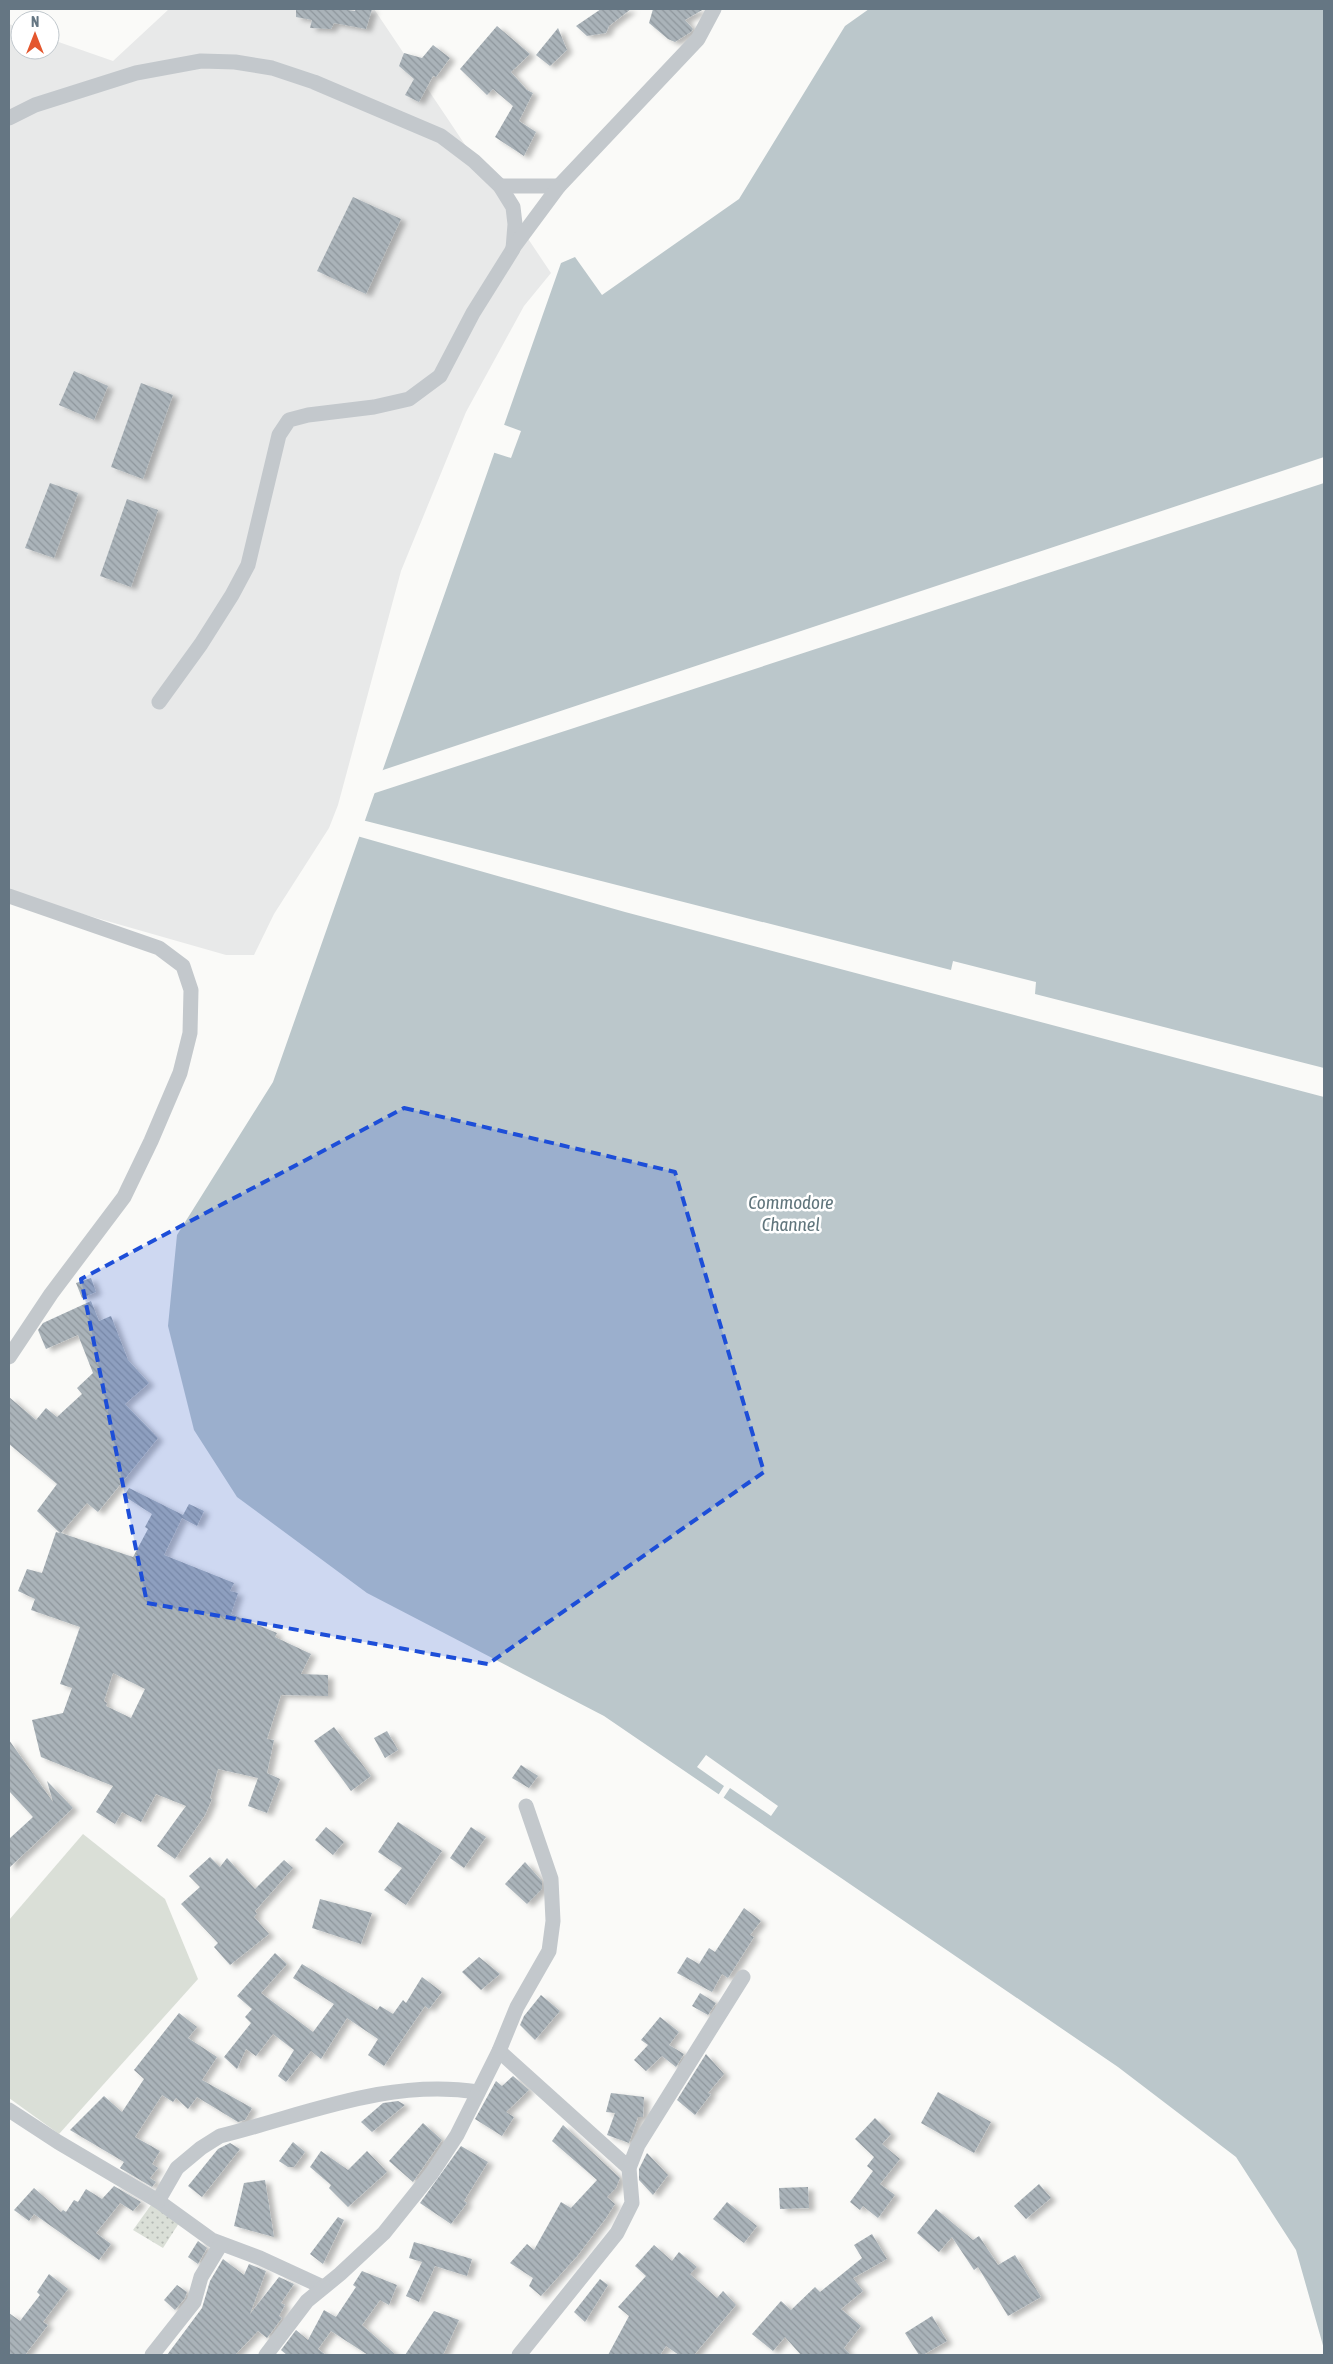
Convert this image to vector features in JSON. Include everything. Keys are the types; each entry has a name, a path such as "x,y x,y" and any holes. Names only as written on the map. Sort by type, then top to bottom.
{"street":[{"path":"159,702 206,636 232,595 248,565 279,435 290,420 308,415 374,407 409,399 440,376 473,313 513,249 559,186 698,38 714,9"},
{"path":"9,118 35,105 136,72 201,61 235,62 272,68 314,82 440,136 474,161 500,186 513,207 515,224 513,249"},
{"path":"500,186 532,184 559,186"},
{"path":"9,896 159,948 183,966 191,990 190,1033 180,1073 124,1197 50,1294 9,1357"},
{"path":"266,2355 307,2301 340,2274 384,2232 411,2201 457,2135 499,2051 517,2007 549,1951 551,1936 551,1879 526,1806"},
{"path":"519,2355 617,2233 632,2203 629,2168 638,2145 743,1977"},
{"path":"499,2051 629,2168"},
{"path":"158,2201 177,2168 201,2148 220,2136 373,2094 431,2088 478,2092"},
{"path":"11,2117 158,2201 195,2229 221,2244 260,2258 322,2287"},
{"path":"152,2355 194,2302 201,2277 221,2244"}],"highlighted area":[{"path":"404,1108 675,1172 764,1472 488,1664 147,1603 81,1279"}],"shaded area":[{"path":"169,9 374,9 551,273 524,306 466,412 401,571 338,805 329,828 274,914 254,955 226,955 9,893 9,24 10,60 60,60 60,42 113,61"},
{"path":"83,1834 165,1899 198,1979 59,2134 9,2098 9,1920"},
{"path":"151,2205 179,2223 163,2248 133,2230"}],"water":[{"name":"Commodore Channel","path":"869,9 1324,9 1324,2349 1296,2250 1236,2157 1118,2067 604,1716 367,1593 237,1497 194,1430 168,1326 177,1235 273,1082 561,263 575,257 602,295 739,199 845,26"}],"pier":[{"path":"502,424 521,431 511,458 492,452"},
{"path":"1324,457 1324,483 372,794 380,771"},
{"path":"362,820 951,970 953,961 1036,982 1035,994 1324,1068 1324,1097 625,912 357,836"},
{"path":"706,1755 778,1806 771,1816 730,1788 722,1800 717,1797 724,1786 697,1767"}],"building":[{"path":"296,9 355,11 356,9 372,9 366,29 334,23 331,29 310,28 312,20 296,17"},
{"path":"601,9 631,9 609,26 606,33 587,36 576,26"},
{"path":"653,9 704,9 685,20 693,29 675,42 668,39 649,23"},
{"path":"497,26 530,54 511,72 527,90 533,93 519,121 536,132 524,156 495,137 513,106 493,89 487,95 460,69"},
{"path":"558,28 567,50 550,66 536,55"},
{"path":"433,45 450,58 436,77 433,76 419,102 405,95 414,79 399,66 404,53 422,58"},
{"path":"353,197 401,219 366,294 317,271"},
{"path":"74,371 108,386 94,420 59,405"},
{"path":"141,383 173,395 143,479 111,467"},
{"path":"50,483 78,493 54,558 25,548"},
{"path":"127,499 158,510 131,587 100,576"},
{"path":"91,1278 96,1292 82,1298 76,1283"},
{"path":"91,1301 99,1321 111,1316 128,1360 149,1383 125,1404 158,1438 98,1512 87,1503 61,1533 133,1557 148,1529 145,1527 152,1514 124,1496 129,1488 183,1515 189,1504 204,1511 197,1526 182,1518 164,1555 234,1583 230,1591 238,1593 231,1614 277,1633 275,1637 311,1654 301,1674 328,1675 328,1696 281,1695 267,1739 274,1740 267,1773 280,1779 267,1813 248,1806 258,1778 218,1769 210,1798 212,1799 205,1815 175,1859 157,1846 186,1806 156,1794 141,1822 122,1812 115,1824 96,1812 113,1786 41,1757 32,1720 63,1713 72,1688 60,1684 80,1627 31,1610 35,1599 18,1591 27,1569 42,1573 56,1532 60,1533 37,1511 57,1484 9,1444 9,1397 36,1420 46,1408 57,1417 82,1394 77,1388 93,1373 78,1335 46,1349 38,1330 43,1323","holes":["113,1673 145,1689 131,1718 106,1706 107,1703 104,1701"]},
{"path":"334,1727 371,1776 351,1791 314,1741"},
{"path":"387,1731 398,1750 385,1758 374,1738"},
{"path":"9,1740 53,1802 47,1781 73,1808 9,1868 9,1839 33,1817 9,1791"},
{"path":"521,1765 538,1776 529,1788 512,1778"},
{"path":"398,1822 442,1851 406,1905 384,1890 402,1868 378,1852"},
{"path":"326,1827 344,1842 333,1855 315,1840"},
{"path":"471,1827 486,1837 464,1868 450,1858"},
{"path":"210,1857 220,1867 227,1858 255,1889 284,1860 293,1868 255,1911 257,1914 254,1917 269,1934 230,1965 214,1947 218,1943 181,1904 200,1887 189,1876"},
{"path":"525,1862 542,1881 542,1889 527,1904 505,1884"},
{"path":"320,1899 372,1913 361,1944 312,1928"},
{"path":"744,1908 761,1921 750,1935 754,1937 728,1978 722,1974 712,1992 677,1973 687,1957 699,1964 709,1948 715,1952"},
{"path":"275,1953 287,1964 261,1993 313,2032 334,2004 293,1978 302,1964 377,2010 380,2006 393,2014 403,2000 406,2003 422,1977 442,1992 429,2009 425,2006 384,2066 368,2055 378,2039 347,2018 321,2059 311,2051 286,2082 278,2076 294,2050 273,2034 256,2056 246,2049 237,2069 224,2057 251,2023 245,2017 252,2009 237,1996"},
{"path":"479,1957 500,1974 481,1990 462,1972"},
{"path":"700,1993 716,2003 708,2015 692,2006"},
{"path":"541,1995 560,2011 535,2040 520,2025 524,2016"},
{"path":"179,2013 197,2027 188,2038 217,2057 202,2080 252,2108 245,2120 238,2122 197,2097 188,2109 176,2098 173,2102 162,2095 135,2137 160,2151 152,2164 158,2168 150,2178 156,2182 152,2187 120,2168 124,2162 70,2130 104,2096 122,2112 144,2079 134,2070"},
{"path":"660,2017 679,2032 669,2045 684,2054 676,2067 662,2056 646,2071 634,2060 648,2045 641,2040"},
{"path":"706,2054 724,2074 708,2093 711,2094 695,2115 677,2100"},
{"path":"513,2076 529,2090 506,2112 514,2117 502,2136 475,2119 496,2081 502,2086"},
{"path":"938,2092 991,2122 974,2153 921,2123"},
{"path":"611,2093 644,2097 643,2117 638,2117 629,2143 607,2135 615,2113 606,2112"},
{"path":"398,2101 405,2105 372,2132 361,2122 383,2103"},
{"path":"875,2118 891,2134 882,2144 900,2159 880,2184 895,2195 878,2218 863,2206 860,2210 850,2202 873,2171 867,2166 874,2157 855,2139"},
{"path":"423,2123 442,2140 413,2182 389,2161"},
{"path":"563,2125 620,2178 616,2188 607,2197 615,2204 606,2218 578,2255 541,2296 529,2286 533,2278 510,2263 527,2244 534,2250 561,2202 571,2208 597,2180 552,2141"},
{"path":"293,2142 305,2152 294,2167 288,2167 279,2161"},
{"path":"230,2143 240,2149 202,2197 188,2186 218,2149"},
{"path":"461,2146 488,2162 464,2201 467,2203 451,2224 420,2203"},
{"path":"321,2151 348,2170 367,2151 387,2172 348,2207 329,2188 331,2185 310,2167"},
{"path":"647,2153 668,2175 653,2195 639,2180 639,2169"},
{"path":"265,2180 274,2237 234,2226 244,2183"},
{"path":"1039,2184 1051,2198 1026,2219 1014,2206"},
{"path":"114,2186 141,2202 133,2211 120,2203 96,2233 111,2244 99,2260 34,2214 29,2221 14,2210 34,2188 61,2212 63,2210 66,2212 74,2200 78,2202 86,2189 102,2199"},
{"path":"808,2187 809,2208 780,2209 779,2188"},
{"path":"727,2202 757,2226 744,2243 713,2219"},
{"path":"936,2209 973,2240 979,2236 998,2265 1015,2255 1041,2297 1008,2316 978,2267 974,2270 952,2237 939,2252 917,2233"},
{"path":"338,2217 344,2220 323,2264 310,2254"},
{"path":"872,2234 887,2259 853,2278 863,2291 841,2309 861,2326 844,2348 851,2355 801,2355 785,2337 773,2351 752,2334 781,2301 791,2310 815,2287 820,2292 862,2258 854,2245"},
{"path":"198,2241 207,2248 198,2264 188,2257"},
{"path":"414,2242 472,2259 467,2276 435,2266 419,2302 406,2296 422,2262 409,2258"},
{"path":"654,2245 672,2261 679,2252 697,2267 690,2274 717,2298 723,2291 736,2305 694,2355 679,2355 666,2346 660,2355 608,2355 629,2316 618,2307 646,2276 635,2266"},
{"path":"223,2259 244,2275 249,2264 266,2271 250,2314 279,2277 294,2284 281,2303 285,2305 279,2316 282,2318 267,2338 258,2331 235,2355 167,2355 202,2308 210,2281"},
{"path":"362,2271 397,2285 389,2305 380,2300 362,2325 396,2355 368,2355 331,2331 318,2349 326,2355 287,2355 281,2350 296,2330 308,2340 324,2310 336,2317 356,2287 353,2285"},
{"path":"49,2274 68,2289 43,2322 48,2325 25,2355 9,2355 9,2313 20,2321 40,2295 37,2292"},
{"path":"600,2279 608,2285 585,2322 574,2312"},
{"path":"177,2285 187,2292 185,2298 175,2310 164,2300"},
{"path":"434,2311 459,2320 443,2355 405,2355"},
{"path":"932,2316 947,2341 923,2355 919,2355 905,2333"}]}
